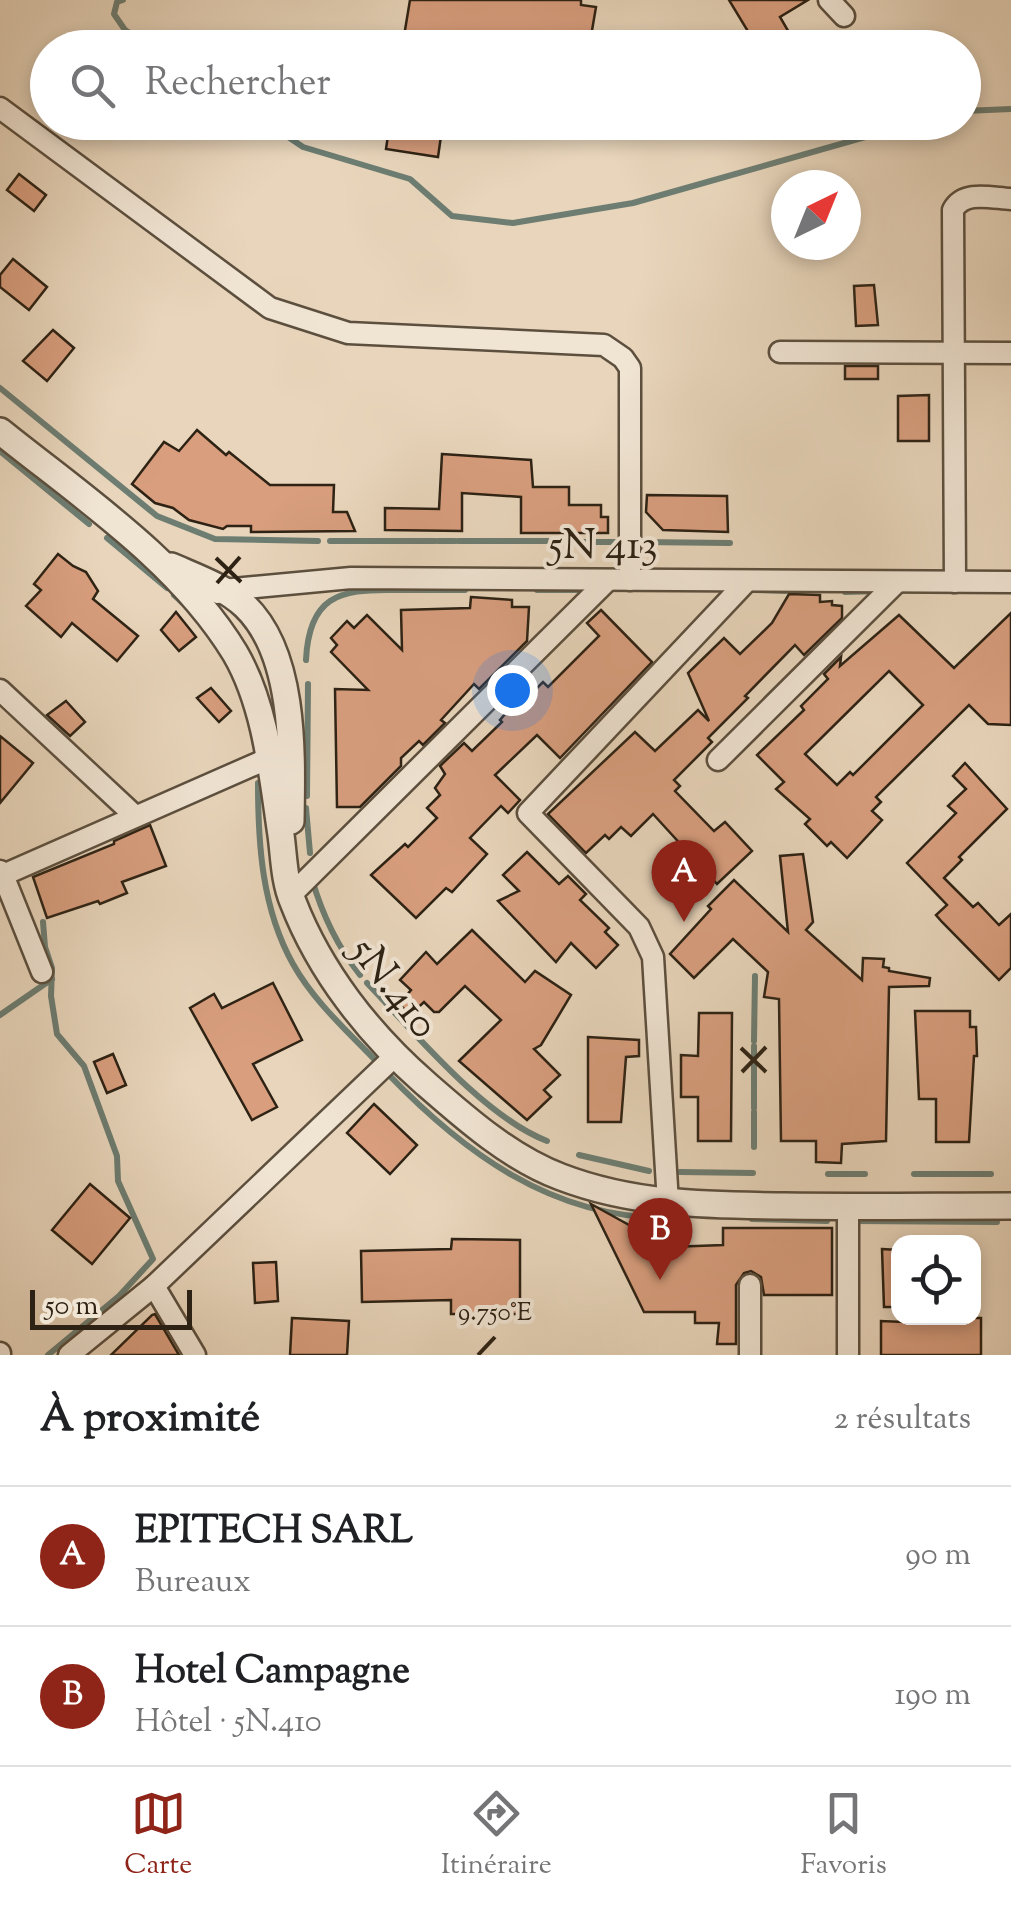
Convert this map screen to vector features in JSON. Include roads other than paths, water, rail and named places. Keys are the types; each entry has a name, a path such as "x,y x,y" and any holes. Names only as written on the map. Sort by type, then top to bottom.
{"street":[{"path":"0,108 30,130"},
{"path":"43,140 270,308 348,333 604,345 614,350 630,368 630,580"},
{"path":"955,582 953,210 956,202 966,197 1011,199"},
{"path":"780,352 1011,353"},
{"name":"5N.410","path":"0,430 158,560 236,654 279,754 288,886 307,935 342,992 394,1056 511,1151 542,1168 610,1194 668,1203 1011,1206"},
{"path":"42,972 2,873 279,754 287,704 278,662 264,631 246,607 224,590 158,560"},
{"name":"5N 413","path":"200,606 224,590 351,578 1011,582"},
{"path":"288,886 607,580"},
{"path":"668,1203 653,957 648,940 639,926 528,813 747,580"},
{"path":"718,760 898,582"},
{"path":"0,690 134,815"},
{"path":"70,1355 154,1286 394,1056"},
{"path":"848,1207 848,1355"},
{"path":"750,1285 750,1355"},
{"path":"154,1286 195,1355"}],"waterway":[{"path":"123,0 117,2 114,14 125,30"},
{"path":"981,110 1011,109"},
{"path":"293,140 303,147 410,179 452,216 513,223 633,203 855,140"},
{"path":"0,388 157,516 215,539 318,541"},
{"path":"0,451 89,524"},
{"path":"107,538 167,588"},
{"path":"330,541 435,541"},
{"path":"438,541 455,541"},
{"path":"458,541 556,541"},
{"path":"571,542 590,542"},
{"path":"596,542 622,542"},
{"path":"641,542 730,543"},
{"path":"306,660 313,622 320,610 342,595 374,590 465,590"},
{"path":"537,590 587,590"},
{"path":"754,590 786,591"},
{"path":"845,592 881,591"},
{"path":"174,595 185,605"},
{"path":"307,796 308,684"},
{"path":"258,783 264,876 283,943 310,990 374,1059"},
{"path":"306,808 310,853"},
{"path":"312,879 331,929 360,975"},
{"path":"43,922 52,968 51,996 57,1034 84,1066 117,1156 118,1181 153,1259 119,1296 48,1355"},
{"path":"754,1041 755,976"},
{"path":"0,1015 52,979"},
{"path":"367,983 475,1093 499,1113 547,1141"},
{"path":"754,1046 754,1108"},
{"path":"388,1074 447,1130 512,1175 584,1206 623,1215 665,1218"},
{"path":"754,1112 754,1147"},
{"path":"579,1155 649,1171"},
{"path":"680,1172 753,1173"},
{"path":"828,1174 865,1174"},
{"path":"914,1174 991,1174"},
{"path":"752,1219 827,1221"},
{"path":"854,1221 997,1222"}],"place":[{"name":"EPITECH SARL","path":"684,922"},
{"name":"Hotel Campagne","path":"660,1280"}]}
